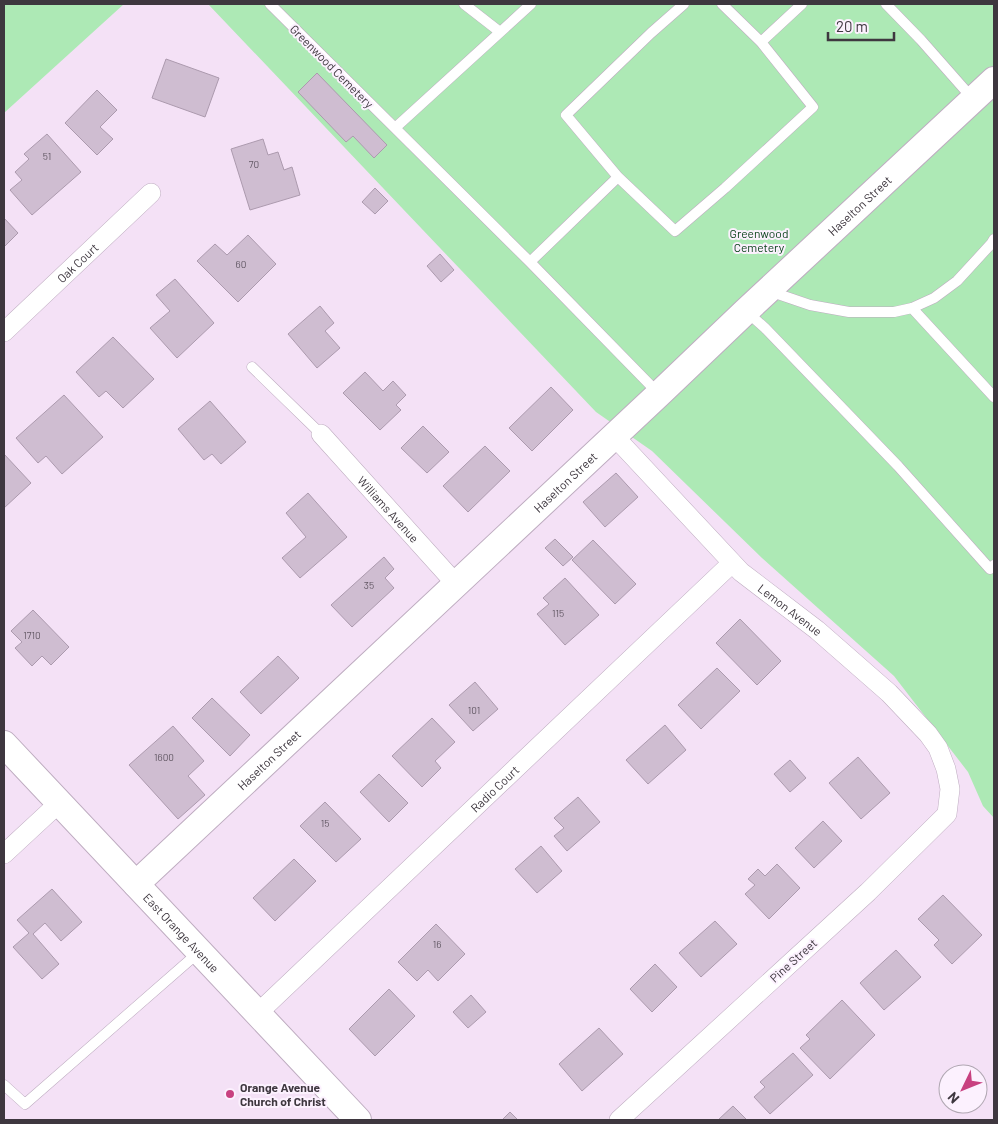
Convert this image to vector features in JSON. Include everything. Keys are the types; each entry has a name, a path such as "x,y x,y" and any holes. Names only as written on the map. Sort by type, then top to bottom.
{"street":[{"name":"Haselton Street","path":"136,884 768,290 988,90"},
{"name":"Oak Court","path":"4,332 151,193"},
{"name":"Williams Avenue","path":"321,434 456,584"},
{"name":"Lemon Avenue","path":"614,436 741,572 817,630 889,693 928,734 938,748 946,769 950,789"},
{"name":"Radio Court","path":"258,1014 732,563"},
{"name":"East Orange Avenue","path":"4,744 356,1120"},
{"name":"Pine Street","path":"619,1120 868,892 934,827 947,814 950,789"},
{"path":"4,854 59,803"}],"lane":[{"name":"Greenwood Cemetery","path":"270,4 530,262 659,394"},
{"path":"464,4 500,32"},
{"path":"395,128 531,4"},
{"path":"684,4 566,115 618,177 675,231 813,107 761,42 722,4"},
{"path":"761,42 802,4"},
{"path":"886,4 921,40 988,90"},
{"path":"530,262 618,177"},
{"path":"768,290 810,305 848,312 894,312 912,308 934,298 957,281 994,239"},
{"path":"912,308 994,397"},
{"path":"746,311 765,328 898,466 990,569 994,565"},
{"path":"252,367 321,434"},
{"path":"4,1085 25,1104 200,952"}],"green space":[{"path":"4,4 124,4 4,113"},
{"name":"Greenwood Cemetery","path":"208,4 994,4 994,818 983,806 968,772 894,676 762,558 652,451 596,412"}],"building":[{"path":"166,59 219,78 205,117 152,98"},
{"path":"317,73 387,145 374,158 353,136 346,142 298,92"},
{"path":"97,90 117,110 100,127 113,139 97,155 65,123"},
{"path":"47,134 81,172 32,215 10,190 22,180 15,172 29,159 24,154"},
{"path":"263,139 268,155 278,152 284,170 292,167 300,195 250,210 231,149"},
{"path":"375,188 388,201 375,214 362,202"},
{"path":"4,218 18,233 4,247"},
{"path":"248,235 276,264 238,302 197,261 215,244 227,255"},
{"path":"440,254 454,270 441,282 427,266"},
{"path":"175,279 214,323 177,358 150,328 170,311 156,295"},
{"path":"320,306 334,323 325,331 340,348 317,368 288,334"},
{"path":"113,337 154,379 123,408 106,391 99,397 76,372"},
{"path":"365,372 383,391 393,381 406,395 396,405 401,410 380,430 343,393"},
{"path":"551,387 573,410 532,451 509,428"},
{"path":"64,395 103,437 62,474 46,456 38,463 16,438"},
{"path":"210,401 246,442 221,464 212,454 204,460 178,429"},
{"path":"423,426 449,452 427,473 401,448"},
{"path":"485,446 510,471 468,512 443,486"},
{"path":"4,454 31,483 4,508"},
{"path":"616,473 638,497 605,527 583,502"},
{"path":"308,493 347,537 300,578 282,558 306,537 286,513"},
{"path":"555,539 573,557 563,566 545,548"},
{"path":"593,540 636,584 615,604 572,560"},
{"path":"384,557 394,569 385,578 394,588 352,627 331,605"},
{"path":"565,578 599,615 565,645 537,614 549,604 543,598"},
{"path":"33,610 69,647 51,665 42,656 32,666 15,648 22,642 11,631"},
{"path":"740,619 781,661 757,685 716,643"},
{"path":"278,656 299,678 261,714 240,692"},
{"path":"717,668 740,691 701,729 678,705"},
{"path":"475,682 498,709 473,731 449,705"},
{"path":"212,698 250,735 230,756 192,718"},
{"path":"432,718 455,742 435,761 441,768 422,787 392,756"},
{"path":"665,725 686,750 648,784 626,760"},
{"path":"173,726 204,761 188,776 205,795 178,819 129,765"},
{"path":"858,757 890,793 861,819 829,783"},
{"path":"790,760 806,778 790,792 774,774"},
{"path":"379,774 408,803 389,822 360,792"},
{"path":"578,797 600,822 567,851 554,836 564,828 554,818"},
{"path":"325,802 361,839 336,862 300,826"},
{"path":"823,821 842,841 814,868 795,848"},
{"path":"541,846 562,871 537,893 515,869"},
{"path":"294,859 316,881 275,921 253,898"},
{"path":"777,864 800,888 769,919 745,894 755,885 748,879 758,869 765,876"},
{"path":"52,889 82,922 61,941 45,923 33,934 59,964 42,979 13,947 29,933 17,920"},
{"path":"943,895 982,935 952,964 934,945 939,940 918,919"},
{"path":"715,921 737,944 701,977 679,953"},
{"path":"436,924 465,954 438,981 428,970 417,981 398,962"},
{"path":"896,950 921,977 884,1010 860,983"},
{"path":"655,964 677,987 652,1012 630,989"},
{"path":"389,989 415,1016 375,1056 349,1029"},
{"path":"471,995 486,1012 468,1028 453,1012"},
{"path":"842,1000 875,1035 830,1079 800,1048 810,1039 806,1035"},
{"path":"599,1028 623,1054 582,1091 559,1064"},
{"path":"793,1053 813,1075 770,1114 754,1097 765,1087 760,1082"},
{"path":"733,1106 747,1120 718,1120"},
{"path":"510,1112 518,1120 502,1120"}],"place":[{"name":"Orange Avenue Church of Christ","path":"230,1094"}]}
